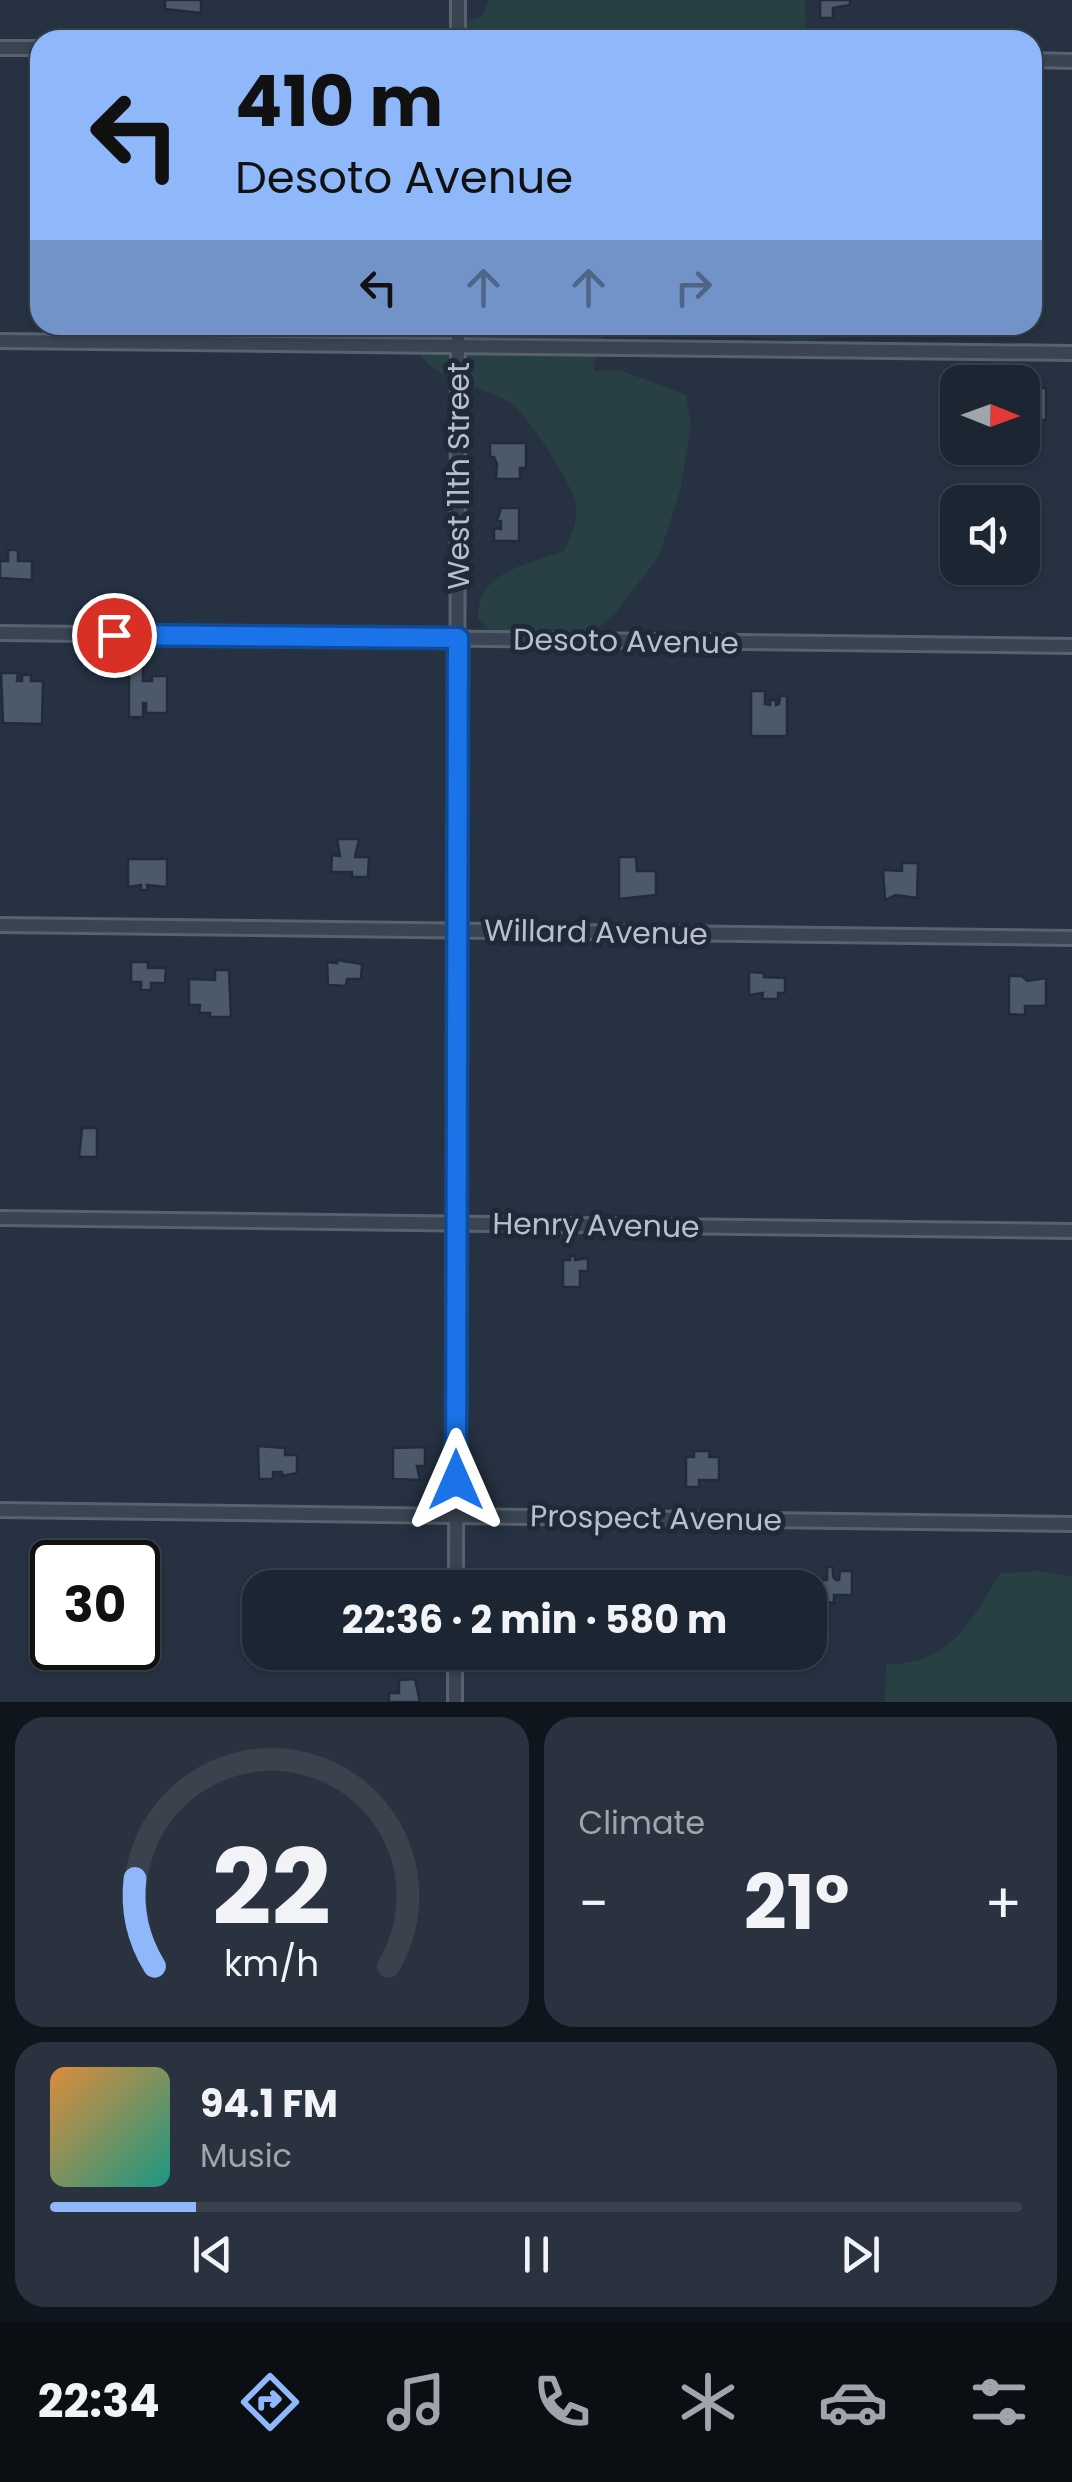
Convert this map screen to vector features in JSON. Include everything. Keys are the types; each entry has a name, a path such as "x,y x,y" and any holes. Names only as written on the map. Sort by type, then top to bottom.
{"street":[{"path":"458,0 458,30"},
{"path":"0,48 30,48"},
{"path":"1042,60 1072,61"},
{"name":"West 11th Street","path":"456,1570 458,335"},
{"path":"0,341 1072,353"},
{"name":"Desoto Avenue","path":"0,634 1072,646"},
{"name":"Willard Avenue","path":"0,925 1072,938"},
{"name":"Henry Avenue","path":"0,1218 1072,1231"},
{"name":"Prospect Avenue","path":"0,1510 1072,1524"},
{"path":"455,1702 456,1670"}],"green space":[{"path":"489,0 805,0 806,30 447,30 482,17"},
{"path":"602,335 601,345 596,346 594,371 620,370 686,395 691,425 680,491 659,556 616,612 592,633 549,629 534,635 493,634 478,618 480,602 495,580 520,566 564,551 576,520 575,500 547,449 512,404 444,375 401,336"},
{"path":"717,335 840,335 803,341"},
{"path":"1042,1571 1072,1577 1072,1702 885,1702 886,1664 909,1662 943,1649 968,1624 1001,1573"}],"building":[{"path":"165,0 201,0 201,13 165,9"},
{"path":"820,0 850,0 850,5 833,8 833,18 820,18"},
{"path":"1040,388 1046,388 1046,420 1040,420"},
{"path":"490,443 526,443 526,468 520,468 520,479 496,479 497,464 490,457"},
{"path":"501,508 519,508 519,541 494,541 494,528 501,529 501,521 497,521"},
{"path":"8,550 18,550 18,561 32,561 32,580 0,578 0,561 8,561"},
{"path":"129,666 143,666 143,681 152,681 152,676 167,676 167,713 146,713 143,703 143,717 129,717"},
{"path":"1,673 18,673 17,681 22,681 22,675 31,675 31,681 43,681 42,724 3,723"},
{"path":"751,691 765,691 765,704 770,705 770,700 776,700 776,705 780,696 787,696 787,736 751,736"},
{"path":"337,839 359,839 355,857 369,857 368,877 331,872 332,855 340,856"},
{"path":"619,857 636,857 637,871 656,871 656,895 619,899"},
{"path":"128,859 167,859 167,887 128,887"},
{"path":"902,863 918,863 917,898 896,895 885,900 883,870 902,871"},
{"path":"131,962 148,962 148,968 166,968 165,983 151,983 151,990 141,990 141,982 131,982"},
{"path":"327,962 362,964 361,979 347,979 346,986 328,985"},
{"path":"215,970 229,970 231,1017 210,1017 210,1013 199,1013 200,1005 189,1005 189,979 215,980"},
{"path":"749,972 785,978 785,993 778,993 778,999 762,999 763,993 749,995"},
{"path":"1009,976 1022,976 1027,981 1046,978 1046,1006 1025,1006 1025,1015 1009,1014"},
{"path":"82,1128 97,1128 97,1157 79,1157"},
{"path":"570,1256 575,1256 575,1260 588,1258 588,1271 580,1271 580,1287 563,1287 563,1260 570,1260"},
{"path":"258,1446 285,1448 285,1455 297,1455 297,1473 282,1476 282,1472 273,1472 273,1479 259,1479"},
{"path":"425,1447 425,1466 417,1466 420,1480 393,1479 393,1448"},
{"path":"694,1451 710,1451 709,1457 719,1457 719,1480 699,1480 699,1487 686,1487 686,1457 694,1457"},
{"path":"833,1567 836,1580 840,1571 852,1571 852,1595 834,1595 834,1603 827,1602 827,1570"},
{"path":"415,1679 420,1702 389,1702 389,1693 399,1693 399,1680"}],"route":[{"path":"114,635 458,638 456,1480"}]}
